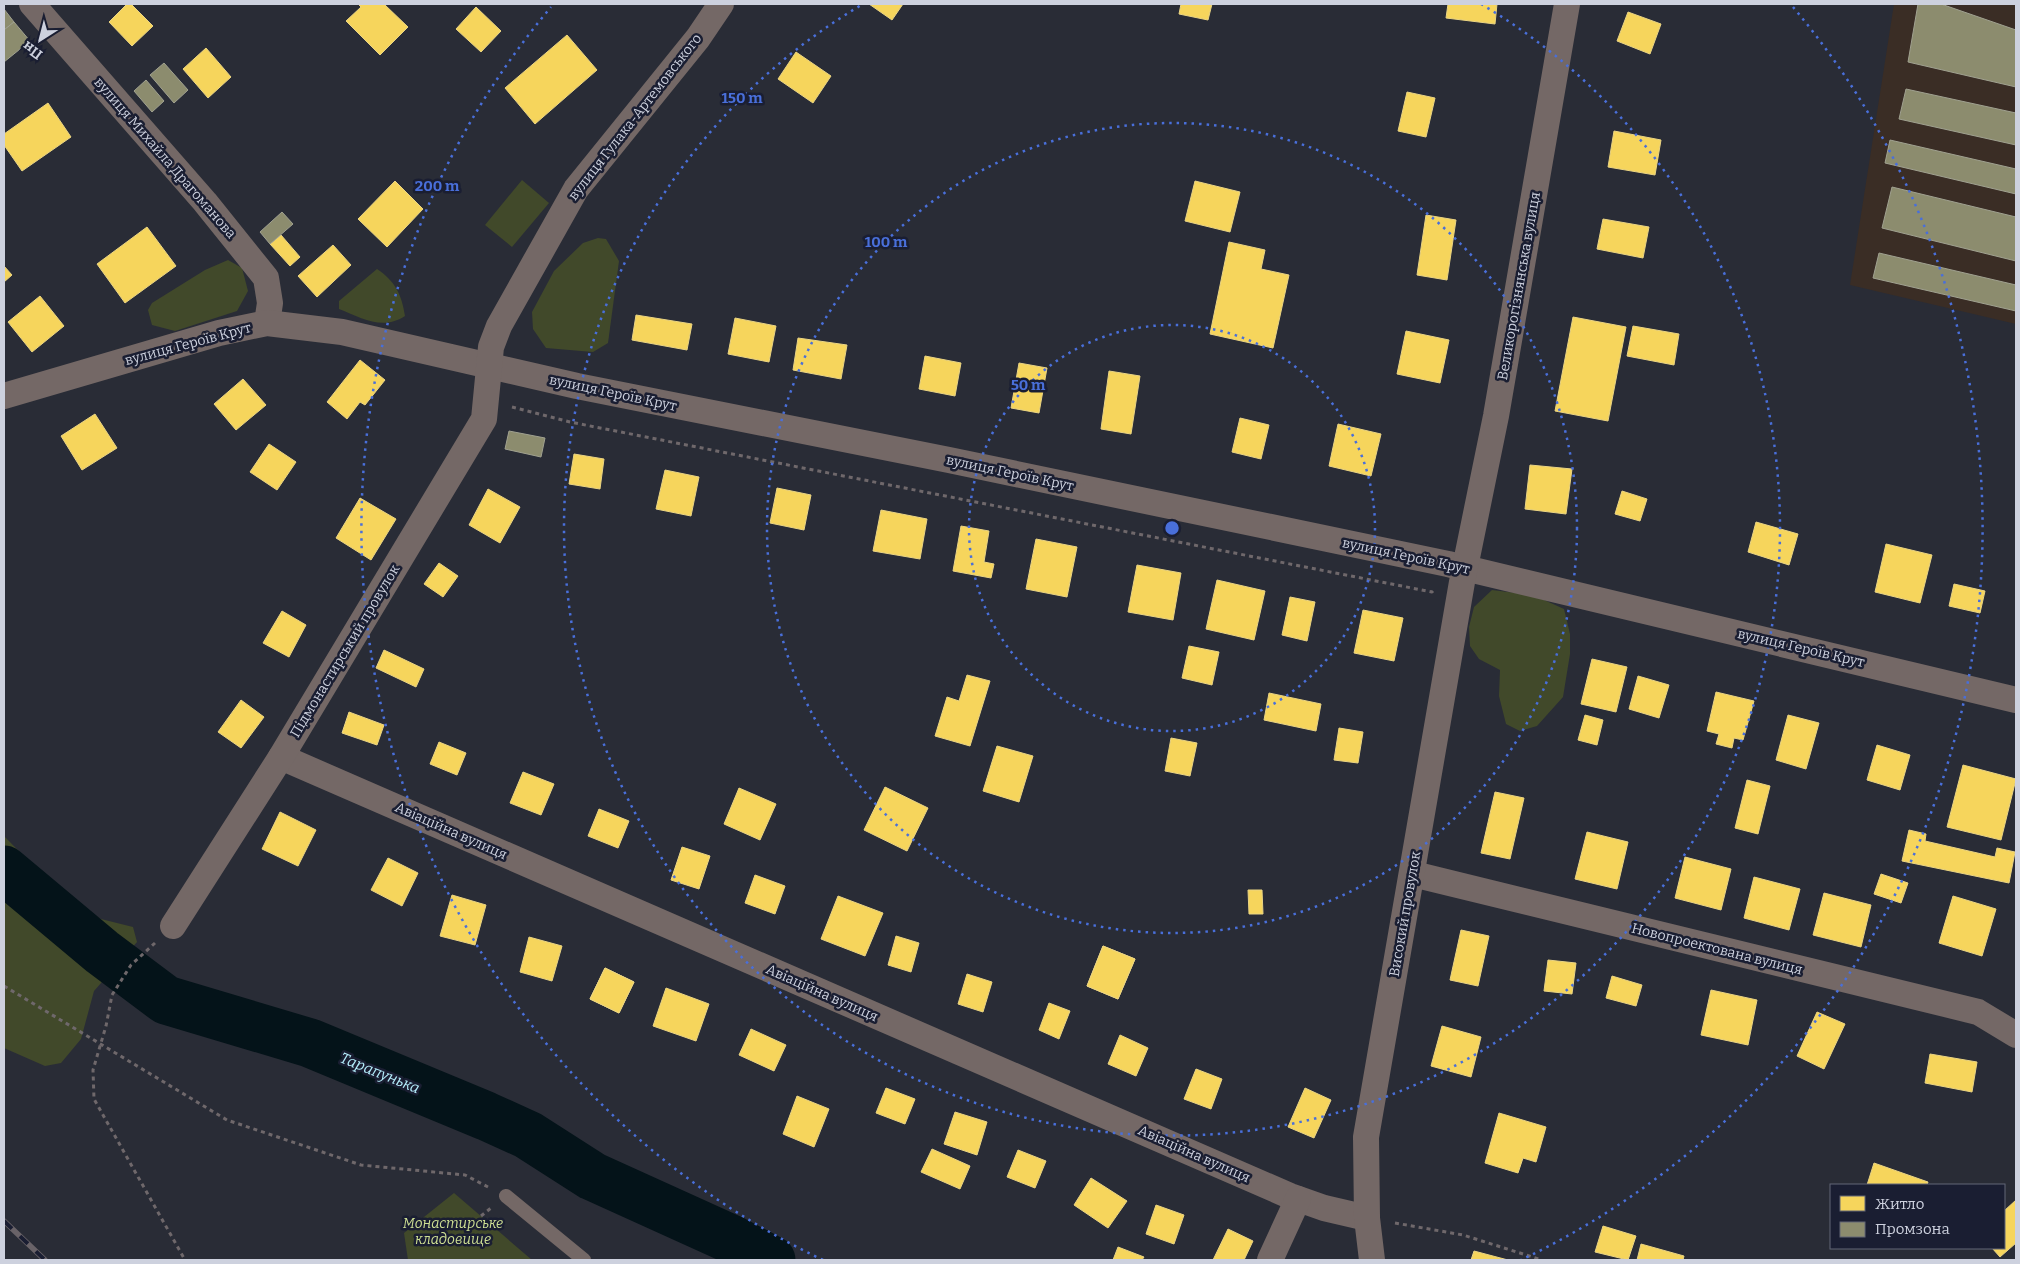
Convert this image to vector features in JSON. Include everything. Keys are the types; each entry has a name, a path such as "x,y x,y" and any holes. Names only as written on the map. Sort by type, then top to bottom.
{"street":[{"name":"вулиця Михайла Драгоманова","path":"32,4 205,202 266,278 270,303 267,323"},
{"name":"вулиця Гулака-Артемовського","path":"490,366 491,347 498,326 576,189 698,38 721,4"},
{"name":"Великорогізнянська вулиця","path":"1465,568 1497,408 1568,4"},
{"name":"вулиця Героїв Крут","path":"4,396 219,333 267,323 342,332 577,386 939,458 1465,568 2016,700"},
{"name":"Підмонастирський провулок","path":"173,926 281,757 484,419 490,366"},
{"name":"Високий провулок","path":"1372,1260 1367,1218 1366,1137 1465,568"},
{"name":"Авіаційна вулиця","path":"281,757 1298,1199 1367,1218"},
{"name":"Новопроектована вулиця","path":"1413,874 1978,1012 2016,1035"},
{"path":"1270,1260 1298,1199"}],"lane":[{"path":"506,1196 584,1260"}],"path":[{"path":"485,397 516,409 570,422 1030,513 1432,592 1438,585"},
{"path":"131,965 112,995 106,1026 93,1070 94,1099 185,1260"},
{"path":"4,986 99,1045 227,1120 361,1165 465,1175 506,1196"},
{"path":"1367,1218 1463,1235 1542,1260"}],"shaded area":[{"path":"1894,4 2016,4 2016,324 1850,285"}],"green space":[{"path":"522,180 549,203 512,247 485,225"},
{"path":"598,238 606,239 619,261 608,343 593,352 546,348 533,329 532,312 554,271 583,243"},
{"path":"228,260 242,268 248,291 237,311 175,331 152,325 148,310 152,303 205,270"},
{"path":"377,269 389,278 397,289 405,316 397,320 380,323 372,322 339,309 339,301"},
{"path":"1492,590 1533,595 1564,609 1570,634 1570,654 1563,697 1537,726 1520,731 1506,724 1499,696 1500,670 1479,659 1470,646 1469,627 1474,607"},
{"path":"4,836 60,893 101,919 133,927 137,942 94,991 81,1039 61,1063 45,1066 4,1048"},
{"name":"Монастирське кладовище","path":"454,1193 532,1260 408,1260 404,1233"}],"building: Житло":[{"path":"127,4 131,4 153,26 132,46 109,22"},
{"path":"358,4 384,4 408,27 380,55 346,21 361,7"},
{"path":"869,4 903,4 892,20"},
{"path":"1181,4 1212,4 1208,20 1179,14"},
{"path":"1448,4 1497,4 1495,24 1446,18"},
{"path":"476,7 501,31 481,52 456,29"},
{"path":"1628,12 1661,24 1650,54 1617,41"},
{"path":"567,35 597,70 535,124 505,88"},
{"path":"206,48 231,77 208,98 183,69"},
{"path":"796,52 831,76 813,103 778,79"},
{"path":"1407,92 1435,98 1426,137 1398,131"},
{"path":"48,103 71,137 22,171 4,145 4,134"},
{"path":"1614,131 1661,140 1655,175 1608,167"},
{"path":"395,181 423,209 387,247 358,219"},
{"path":"1195,181 1240,192 1230,232 1185,221"},
{"path":"1426,215 1456,220 1447,280 1417,275"},
{"path":"1603,219 1649,227 1643,258 1597,249"},
{"path":"147,227 176,266 125,303 97,264"},
{"path":"281,235 300,257 290,266 270,244"},
{"path":"1229,242 1265,250 1261,269 1289,275 1273,348 1210,334"},
{"path":"333,245 351,265 317,297 298,276"},
{"path":"4,266 12,275 4,282"},
{"path":"40,296 64,326 32,352 8,322"},
{"path":"636,315 692,324 687,350 632,340"},
{"path":"1573,317 1626,327 1608,421 1555,411"},
{"path":"735,318 776,326 769,362 728,354"},
{"path":"1633,326 1679,334 1674,365 1627,356"},
{"path":"1406,331 1449,340 1440,383 1397,374"},
{"path":"798,338 847,345 841,379 793,370"},
{"path":"925,356 961,363 955,396 919,389"},
{"path":"360,360 385,380 365,405 360,402 347,419 327,402"},
{"path":"1019,363 1047,368 1039,413 1011,408"},
{"path":"1109,371 1140,376 1131,434 1101,429"},
{"path":"243,379 266,405 236,430 214,404"},
{"path":"95,414 117,448 82,470 61,436"},
{"path":"1240,418 1269,425 1261,459 1232,452"},
{"path":"1338,424 1381,434 1371,476 1329,466"},
{"path":"269,444 296,462 277,490 250,472"},
{"path":"574,454 604,459 600,489 569,484"},
{"path":"1530,465 1572,469 1566,514 1525,509"},
{"path":"665,470 699,477 691,516 656,509"},
{"path":"777,488 811,495 804,530 770,523"},
{"path":"488,489 520,507 500,543 469,525"},
{"path":"1622,491 1647,499 1640,521 1615,514"},
{"path":"360,498 396,519 371,560 336,538"},
{"path":"881,510 927,519 920,559 873,551"},
{"path":"1756,522 1798,534 1789,565 1748,552"},
{"path":"961,526 989,531 984,562 994,564 991,578 953,571"},
{"path":"1036,539 1077,547 1067,597 1026,589"},
{"path":"1886,544 1932,555 1920,603 1875,592"},
{"path":"439,563 458,576 443,597 424,584"},
{"path":"1137,565 1181,573 1173,620 1128,612"},
{"path":"1217,580 1265,591 1254,640 1206,629"},
{"path":"1954,584 1985,591 1980,613 1949,606"},
{"path":"1290,597 1315,602 1307,641 1282,635"},
{"path":"1363,610 1403,618 1394,661 1354,653"},
{"path":"282,611 306,625 289,657 263,643"},
{"path":"1189,646 1219,652 1212,685 1182,678"},
{"path":"384,650 424,669 416,687 376,668"},
{"path":"1592,659 1627,667 1616,712 1581,704"},
{"path":"967,675 990,681 970,746 935,736 947,697 959,701"},
{"path":"1638,676 1669,685 1659,718 1629,709"},
{"path":"1716,692 1754,701 1743,740 1734,738 1732,748 1716,744 1719,734 1707,731"},
{"path":"1269,693 1321,704 1316,731 1264,720"},
{"path":"241,700 264,717 241,748 218,732"},
{"path":"349,712 384,725 377,745 342,733"},
{"path":"1585,715 1603,720 1597,745 1578,740"},
{"path":"1788,715 1819,723 1806,769 1776,760"},
{"path":"1339,728 1363,732 1358,763 1334,760"},
{"path":"1171,738 1197,743 1190,776 1165,771"},
{"path":"439,742 466,753 457,775 430,764"},
{"path":"1877,745 1910,755 1900,790 1867,780"},
{"path":"997,746 1033,756 1019,802 983,791"},
{"path":"1963,765 2016,779 2001,840 1947,827"},
{"path":"523,772 554,784 541,815 510,803"},
{"path":"1747,780 1770,786 1758,834 1735,828"},
{"path":"885,787 928,808 907,851 864,830"},
{"path":"739,788 776,804 760,840 724,824"},
{"path":"1495,792 1524,798 1510,859 1481,853"},
{"path":"599,809 629,821 618,848 588,836"},
{"path":"280,812 316,830 298,866 262,849"},
{"path":"1909,830 1926,834 1925,841 1995,857 1997,848 2015,852 2009,883 1902,861"},
{"path":"1587,832 1628,842 1617,889 1575,879"},
{"path":"682,847 710,856 699,889 671,880"},
{"path":"1685,857 1731,869 1721,910 1675,898"},
{"path":"388,858 418,873 402,906 371,890"},
{"path":"1881,874 1908,883 1901,903 1874,894"},
{"path":"755,875 785,886 775,914 745,903"},
{"path":"1754,877 1800,889 1789,930 1744,918"},
{"path":"1248,890 1262,890 1263,914 1249,914"},
{"path":"1824,893 1871,905 1861,947 1813,935"},
{"path":"452,895 486,905 475,945 440,936"},
{"path":"838,896 883,913 865,956 821,939"},
{"path":"1953,896 1996,909 1982,956 1939,943"},
{"path":"1461,930 1489,936 1478,986 1450,980"},
{"path":"896,936 919,943 911,972 888,965"},
{"path":"529,937 562,946 552,981 520,972"},
{"path":"1103,946 1135,959 1118,999 1087,986"},
{"path":"1103,946 1135,959 1118,999 1087,986"},
{"path":"1548,960 1576,963 1572,994 1544,991"},
{"path":"605,968 634,982 619,1013 590,999"},
{"path":"605,968 634,982 619,1013 590,999"},
{"path":"967,974 992,982 983,1012 958,1004"},
{"path":"1612,976 1642,985 1636,1006 1606,998"},
{"path":"666,988 709,1004 696,1041 653,1026"},
{"path":"1711,990 1757,1000 1748,1045 1701,1035"},
{"path":"1049,1003 1070,1011 1059,1039 1039,1030"},
{"path":"1817,1012 1845,1024 1824,1069 1797,1056"},
{"path":"1442,1026 1481,1037 1471,1077 1431,1066"},
{"path":"751,1029 786,1045 774,1071 739,1055"},
{"path":"1120,1035 1148,1048 1136,1076 1108,1064"},
{"path":"1930,1054 1977,1062 1972,1092 1925,1083"},
{"path":"1196,1069 1222,1079 1211,1109 1184,1099"},
{"path":"886,1088 915,1099 905,1124 876,1113"},
{"path":"1305,1088 1331,1100 1314,1138 1288,1127"},
{"path":"797,1096 829,1109 814,1147 783,1134"},
{"path":"955,1112 987,1122 977,1155 944,1144"},
{"path":"1499,1113 1546,1127 1536,1162 1523,1158 1518,1173 1485,1163"},
{"path":"932,1149 970,1166 960,1189 921,1172"},
{"path":"1018,1150 1046,1161 1035,1188 1007,1177"},
{"path":"1874,1163 1928,1182 1927,1184 1867,1184"},
{"path":"1091,1178 1127,1201 1108,1228 1074,1205"},
{"path":"2016,1200 2016,1243 2000,1257 1993,1249 2005,1249 2005,1210"},
{"path":"1156,1205 1184,1215 1174,1244 1146,1234"},
{"path":"1603,1226 1636,1236 1628,1260 1595,1252"},
{"path":"1228,1229 1253,1241 1244,1260 1213,1260"},
{"path":"1641,1244 1684,1256 1683,1260 1637,1260"},
{"path":"1118,1247 1144,1257 1142,1260 1113,1260"},
{"path":"1474,1251 1508,1260 1471,1260"}],"building: Промзона":[{"path":"1918,4 1941,4 2016,30 2016,87 1908,62"},
{"path":"4,9 14,22 4,30"},
{"path":"14,22 30,41 4,62 4,30"},
{"path":"164,63 188,90 174,103 150,75"},
{"path":"146,80 164,101 152,112 134,91"},
{"path":"1906,89 2016,113 2016,145 1899,119"},
{"path":"1890,140 2016,169 2016,194 1885,163"},
{"path":"1892,187 2016,217 2016,261 1882,228"},
{"path":"282,212 293,224 270,244 260,232"},
{"path":"1879,253 2016,285 2016,311 1873,278"},
{"path":"509,431 545,438 541,457 505,449"}],"waterway":[{"name":"Тарапунька","path":"4,870 102,952 166,1000 310,1043 486,1116 528,1135 592,1176 731,1239 771,1260"}],"railway":[{"path":"4,1221 45,1260"}]}
